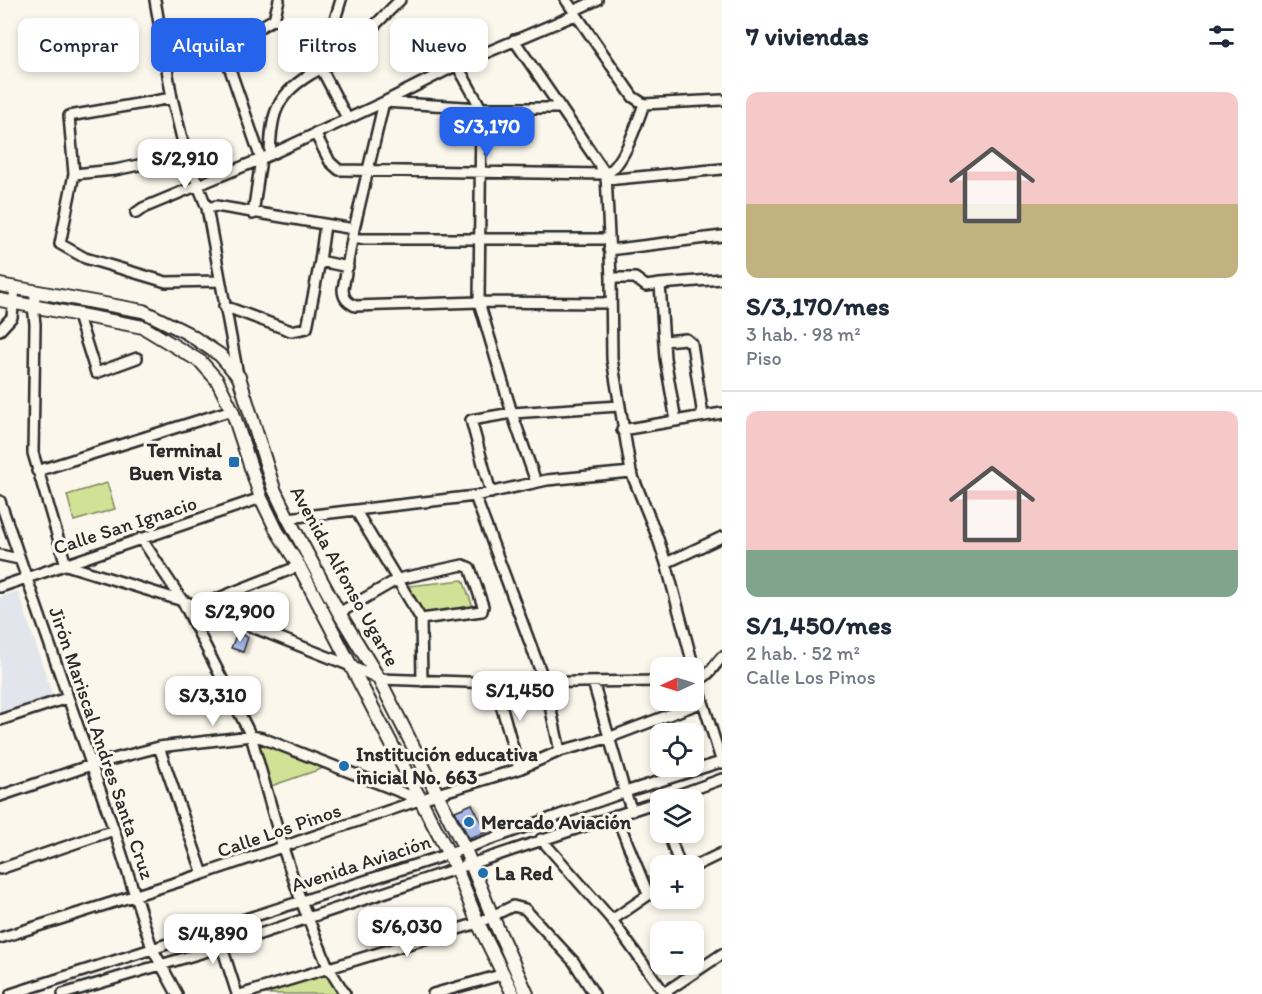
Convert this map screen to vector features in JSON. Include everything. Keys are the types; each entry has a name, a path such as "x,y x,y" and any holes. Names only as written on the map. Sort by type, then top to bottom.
{"main road":[{"name":"Avenida Alfonso Ugarte","path":"0,285 143,312 187,333 220,355 239,377 274,489 339,613 379,679 465,849 527,994"},
{"name":"Avenida Alfonso Ugarte","path":"0,300 143,327 201,362 217,380 232,410 261,498 277,531 299,566 449,854 478,923 513,994"}],"street":[{"path":"155,0 158,18"},
{"path":"266,24 274,19 279,0"},
{"path":"335,18 341,0"},
{"path":"378,21 400,0"},
{"path":"566,0 633,97 644,104 722,100"},
{"path":"488,51 574,13 597,0"},
{"path":"274,19 278,21"},
{"path":"514,40 606,177 612,359 622,430 631,472 666,562 690,657"},
{"path":"167,72 186,155 207,208 239,377"},
{"path":"231,72 261,159 253,214"},
{"path":"308,76 310,72"},
{"path":"270,155 271,127 275,108 285,95 308,76 317,72"},
{"path":"323,72 347,118"},
{"path":"135,213 270,155 443,72"},
{"path":"461,72 481,108 479,302 512,413 536,482"},
{"path":"172,98 69,116 74,174 60,244 86,258 166,282 220,281"},
{"path":"384,102 481,108 561,108"},
{"path":"384,102 353,234 343,289 343,296 348,302 355,306 479,302 610,303"},
{"path":"606,177 623,154 644,104"},
{"path":"315,133 333,167 339,170 606,177 722,169"},
{"path":"74,174 125,169 186,155"},
{"path":"207,208 216,206 325,225 353,234 481,240 608,239"},
{"path":"224,306 291,331 307,328 325,225"},
{"path":"609,250 722,236"},
{"path":"320,261 348,267"},
{"path":"611,278 635,278 646,285 722,279"},
{"path":"660,284 664,341 676,421"},
{"path":"0,330 12,317 15,287"},
{"path":"37,292 33,306 35,324 33,453 66,565 199,606 379,679 495,683 650,681"},
{"path":"77,314 96,374 137,358"},
{"path":"664,341 686,339 692,344 703,416"},
{"path":"490,493 471,420 512,413 619,406"},
{"path":"37,471 232,410"},
{"path":"622,430 722,413"},
{"path":"288,518 490,493 536,482 631,472"},
{"path":"475,495 545,683 560,751"},
{"name":"Calle San Ignacio","path":"0,587 261,498"},
{"name":"Jirón Mariscal Andres Santa Cruz","path":"0,501 114,830 152,948 177,994"},
{"path":"356,511 421,620 422,681"},
{"path":"666,562 722,537"},
{"path":"141,538 182,600 251,736 301,901 328,967 345,994"},
{"path":"0,555 19,559"},
{"path":"339,613 398,579 462,565 470,568 483,606 482,611 421,620"},
{"path":"199,606 299,566"},
{"path":"704,676 711,673 722,657"},
{"path":"593,682 624,792 632,811"},
{"path":"495,683 519,769"},
{"path":"0,720 67,698"},
{"path":"704,705 721,762"},
{"name":"Calle Los Pinos","path":"0,938 284,848 437,794 519,769 560,751 608,738 679,711"},
{"path":"0,796 91,765 159,747 251,736 262,738 421,800"},
{"path":"159,747 203,874"},
{"name":"Avenida Aviación","path":"11,994 465,849 624,792 721,762"},
{"name":"Avenida Aviación","path":"696,789 722,779"},
{"name":"Avenida Aviación","path":"63,994 221,947 541,839 650,806"},
{"path":"612,920 648,894 616,815"},
{"path":"0,869 114,830"},
{"path":"541,839 612,920 664,994 722,954"},
{"path":"704,862 722,853"},
{"path":"243,994 478,923 513,906 525,909 574,962 594,994"},
{"path":"216,928 237,994"},
{"path":"433,994 504,974"}],"shaded area":[{"path":"18,591 53,697 0,715 0,597"}],"green space":[{"path":"107,483 115,509 74,521 67,495"},
{"path":"463,580 475,612 424,614 408,586"},
{"path":"261,741 327,767 271,786 258,742"},
{"path":"330,972 339,994 262,994"}],"building":[{"path":"237,633 248,637 243,652 231,648"},
{"name":"Mercado Aviación","path":"472,804 486,832 469,838 455,811"}],"place":[{"name":"Terminal Buen Vista","path":"234,462"},
{"name":"Institución educativa inicial No. 663","path":"344,766"},
{"name":"Mercado Aviación","path":"469,822"},
{"name":"La Red","path":"483,873"}]}
